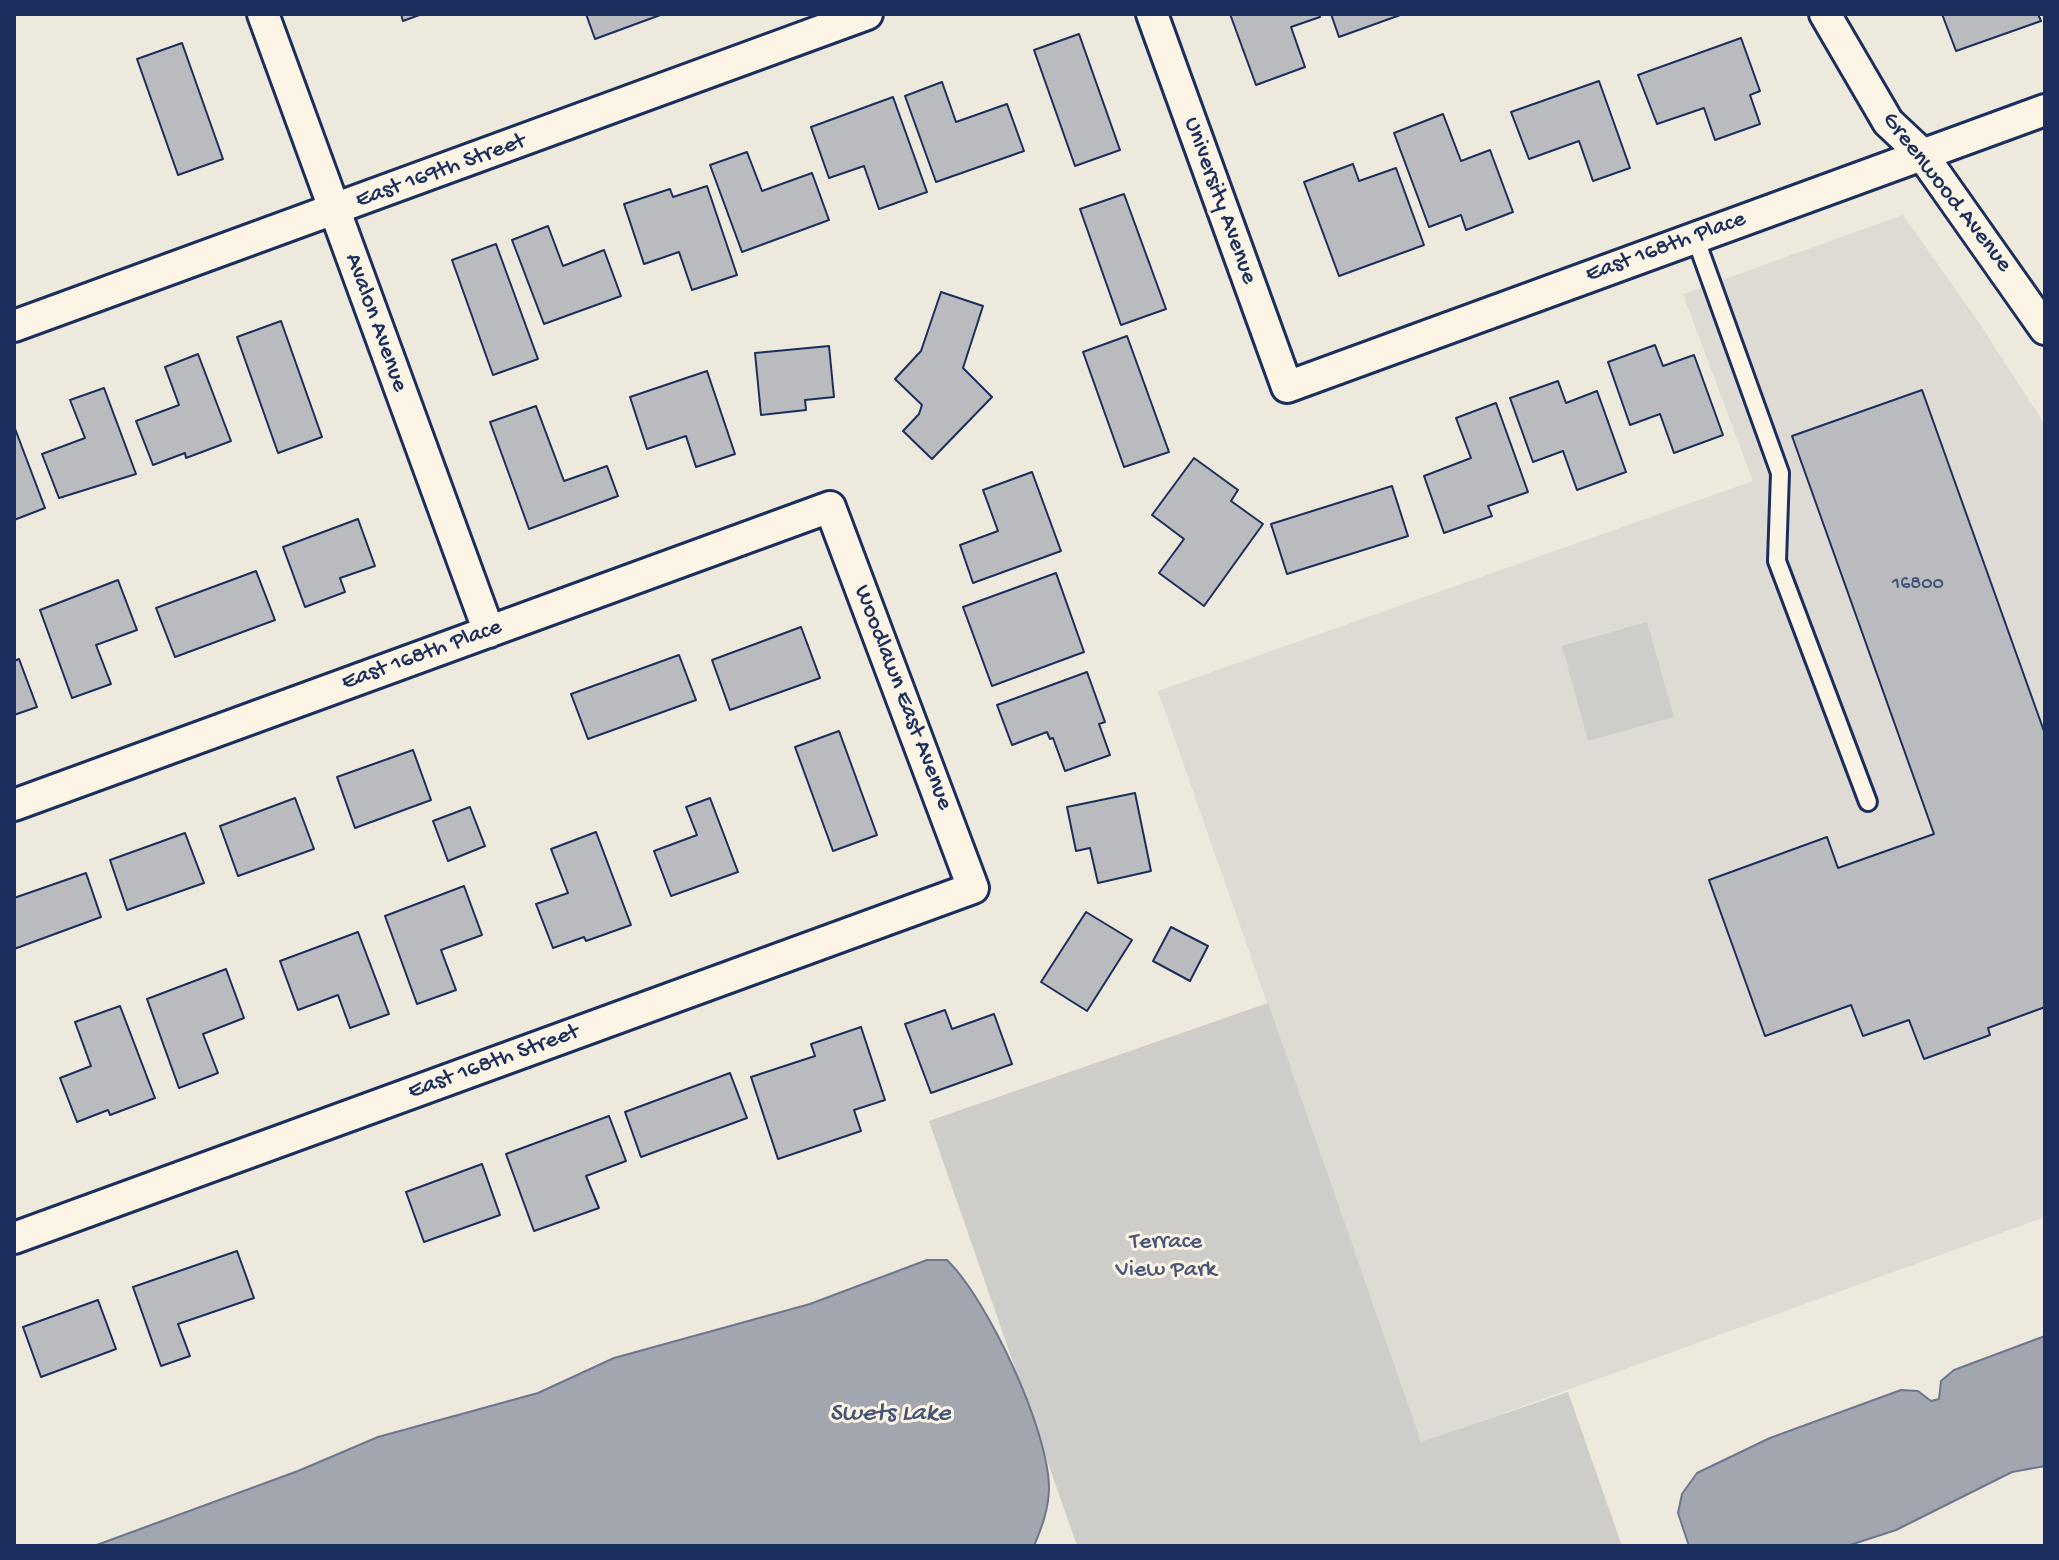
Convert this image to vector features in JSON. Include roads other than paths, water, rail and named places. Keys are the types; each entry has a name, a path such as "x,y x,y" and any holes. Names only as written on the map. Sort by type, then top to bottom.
{"street":[{"name":"Avalon Avenue","path":"263,14 489,632"},
{"name":"East 169th Street","path":"14,326 334,211 797,26 867,14"},
{"name":"University Avenue","path":"1152,14 1287,387"},
{"name":"Greenwood Avenue","path":"1825,14 1888,122 1921,153 2045,329"},
{"name":"East 168th Place","path":"1287,387 2045,110"},
{"name":"East 168th Place","path":"14,805 830,507"},
{"name":"Woodlawn East Avenue","path":"830,507 973,888"},
{"name":"East 168th Street","path":"14,1238 973,888"}],"lane":[{"path":"1695,237 1780,473 1777,561 1868,802"}],"water":[{"name":"Swets Lake","path":"927,1260 947,1260 963,1279 997,1334 1027,1400 1046,1462 1049,1487 1048,1502 1034,1546 94,1546 298,1471 378,1437 538,1393 614,1358 810,1304"},
{"path":"2045,1336 2045,1466 2012,1472 1896,1530 1847,1546 1689,1546 1678,1513 1682,1494 1697,1473 1770,1438 1901,1390 1918,1391 1931,1401 1939,1399 1941,1381 1954,1370"}],"park label":[{"name":"Terrace View Park","path":"1166,1257"}]}
